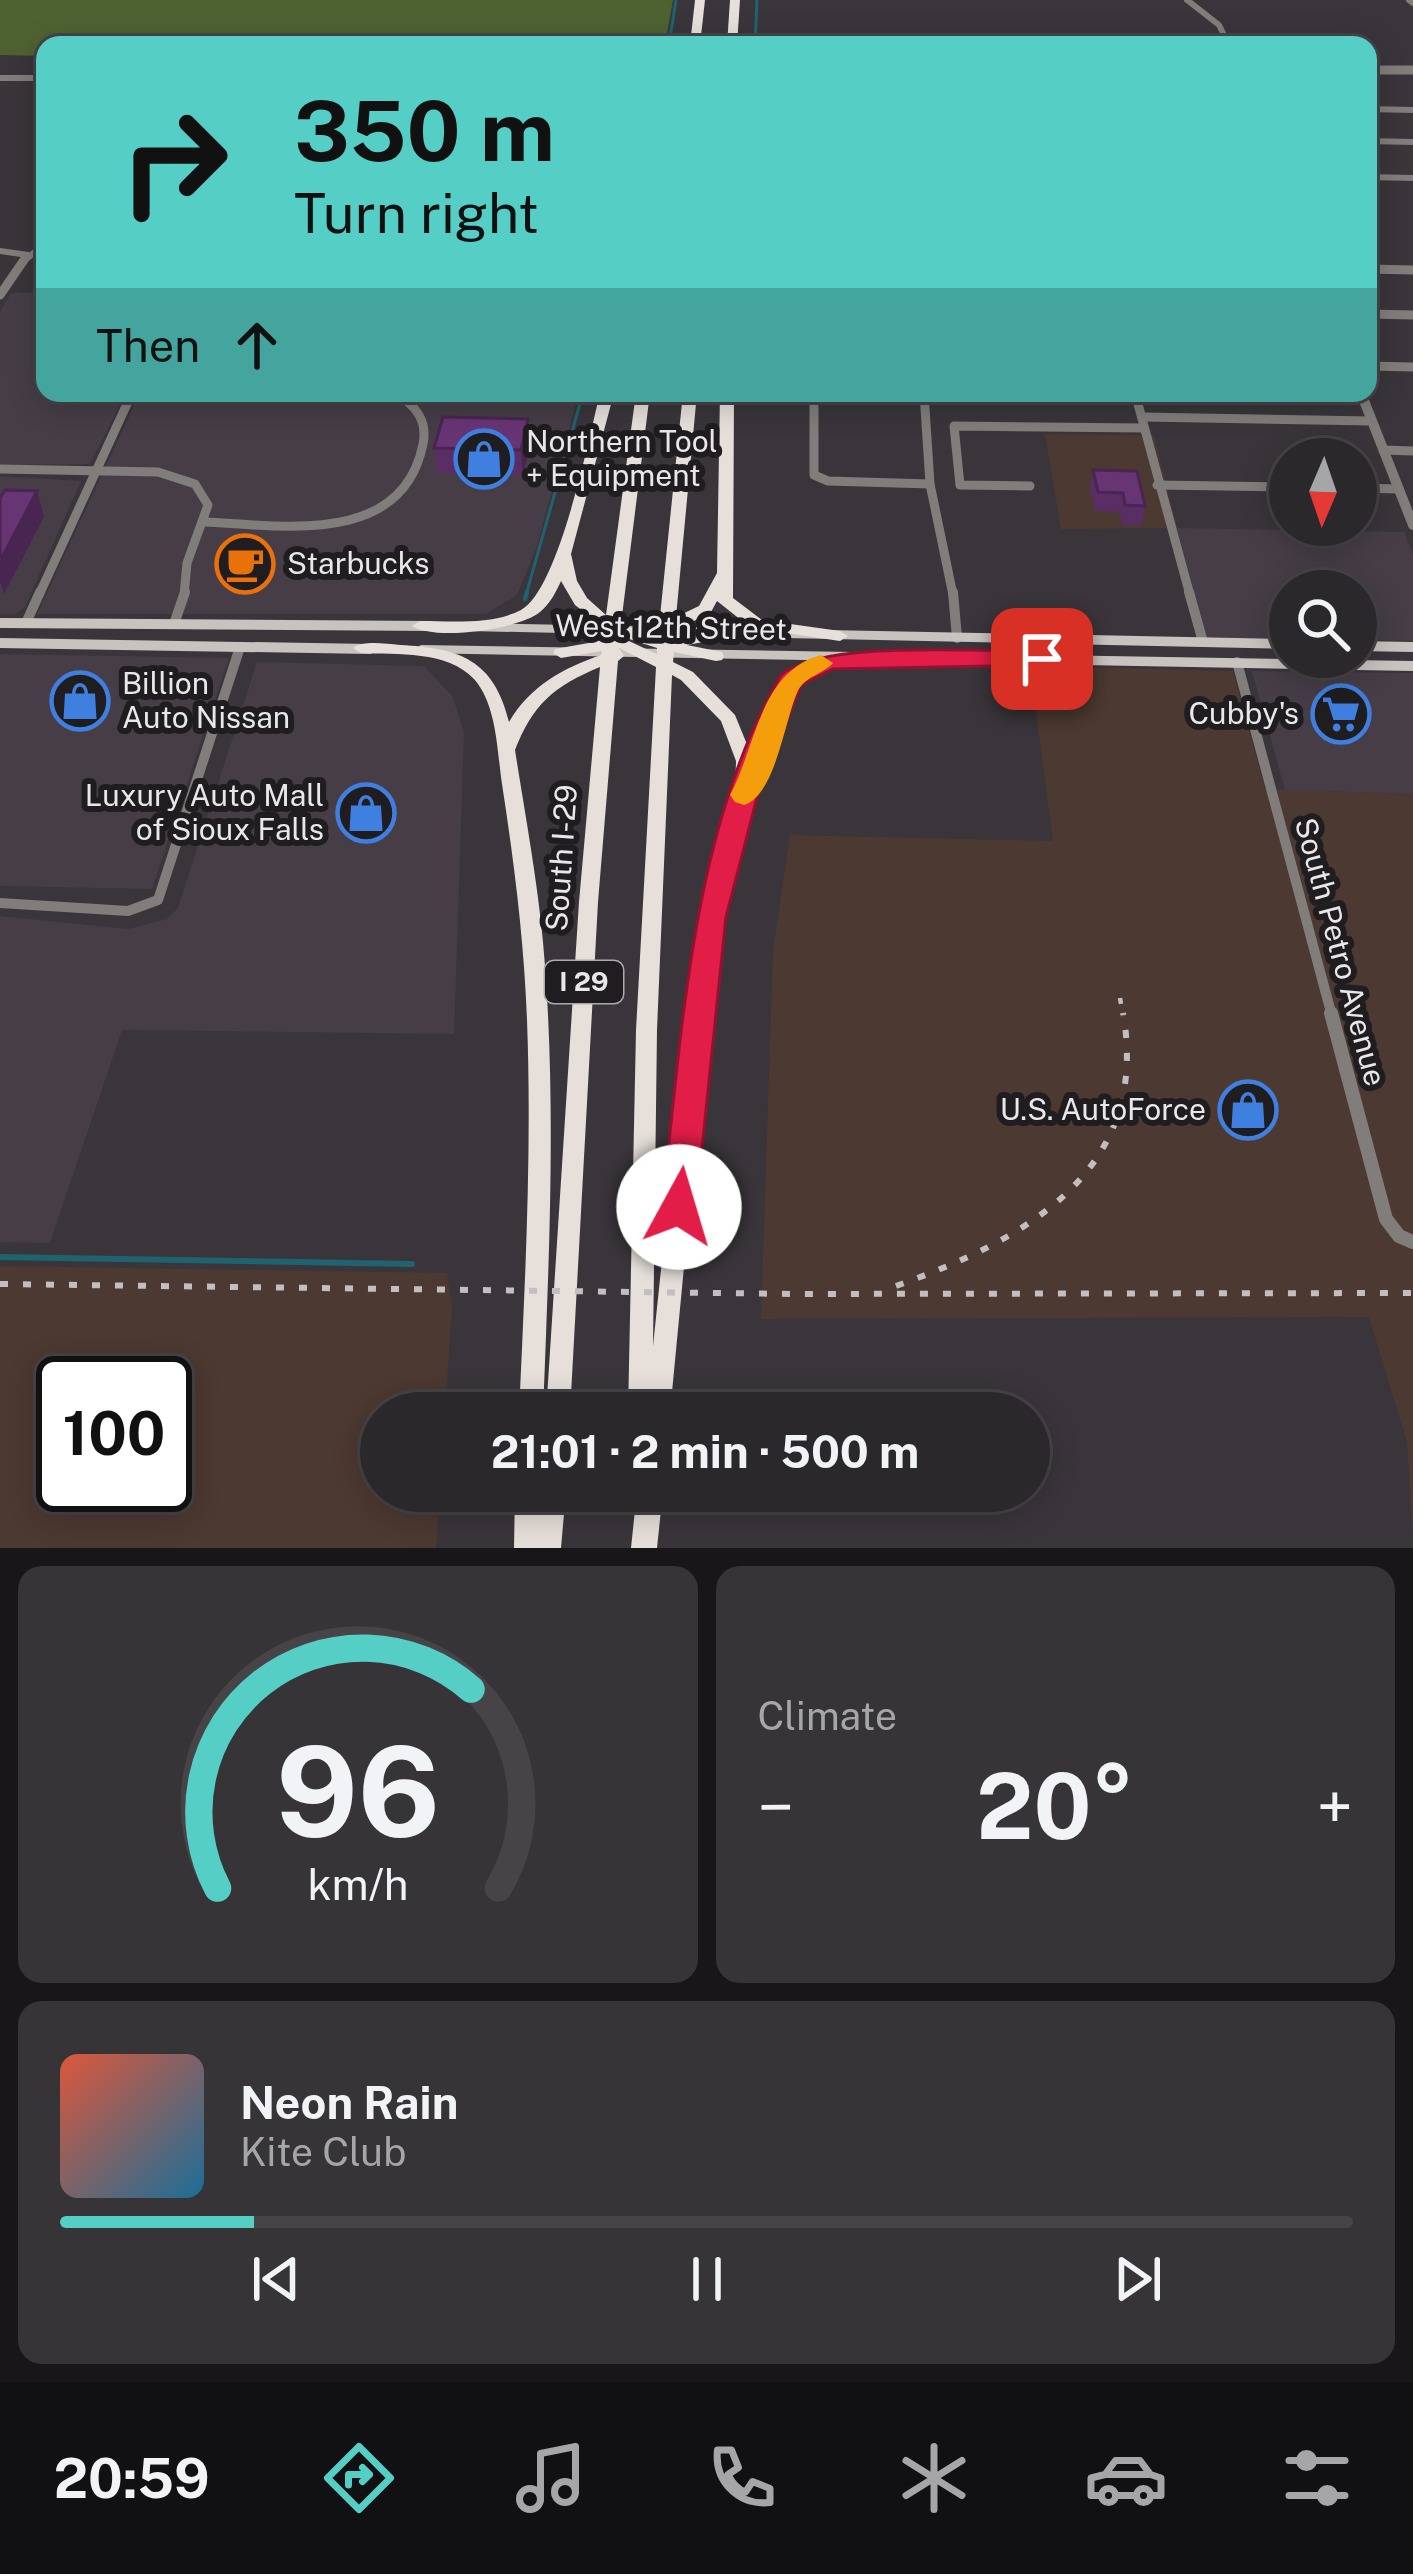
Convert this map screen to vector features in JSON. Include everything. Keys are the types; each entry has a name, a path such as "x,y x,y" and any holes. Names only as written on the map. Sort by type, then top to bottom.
{"highway":[{"path":"696,36 700,0"},
{"path":"733,36 735,0"},
{"path":"420,626 480,624 527,613 544,599 566,545 605,402"},
{"name":"South I-29","path":"559,1392 604,709 642,402"},
{"name":"I 29","path":"643,1392 654,1326 644,1254 661,716 689,402"},
{"path":"727,402 725,600 745,619 840,636"},
{"path":"566,545 567,578 576,597 695,682 729,719 745,760 745,794"},
{"path":"506,754 519,716 538,692 575,668 639,643 704,609 723,572"},
{"path":"564,631 716,656"},
{"path":"561,653 719,634"},
{"path":"361,649 442,656 472,668 487,685 506,754 531,908 541,1022 532,1392"},
{"path":"657,1392 654,1326 674,1250 704,954 745,794 795,675 821,663 861,660"},
{"path":"527,1548 528,1512"},
{"path":"548,1548 551,1512"},
{"path":"640,1512 642,1548"},
{"path":"642,1548 647,1512"}],"main road":[{"name":"West 12th Street","path":"0,623 564,631"},
{"name":"West 12th Street","path":"719,634 1269,644"},
{"name":"West 12th Street","path":"0,643 561,653"},
{"path":"1377,646 1413,647"},
{"name":"West 12th Street","path":"716,656 1413,667"}],"street":[{"path":"1186,0 1219,26 1224,36"},
{"path":"1377,70 1413,70"},
{"path":"0,78 36,78"},
{"path":"1377,109 1413,110"},
{"path":"1377,142 1413,142"},
{"path":"1377,178 1413,178"},
{"path":"0,295 36,249"},
{"path":"0,251 28,255"},
{"path":"1377,269 1413,270"},
{"path":"1377,314 1413,315"},
{"path":"1377,366 1413,367"},
{"path":"26,623 128,402"},
{"path":"205,522 312,525 355,518 388,504 410,484 426,430 424,416 406,402"},
{"path":"814,402 814,476 839,482 930,484"},
{"path":"925,402 930,484 951,575 957,638"},
{"path":"1137,402 1203,643"},
{"path":"1364,402 1413,525"},
{"path":"1030,486 960,485 954,426 1372,421"},
{"path":"1383,450 1413,451"},
{"path":"0,469 158,472 195,484 208,505 187,563 187,585 174,624"},
{"path":"1157,484 1269,487"},
{"path":"1377,488 1400,489"},
{"path":"0,902 128,911 158,900 240,647"},
{"name":"South Petro Avenue","path":"1237,662 1386,1220 1413,1243"}],"shaded area":[{"path":"11,293 36,293 36,402 121,402 90,464 0,465 0,312"},
{"path":"136,402 577,402 536,549 517,595 486,614 37,614"},
{"path":"1045,434 1154,435 1177,528 1061,529"},
{"path":"0,476 81,481 25,607 15,614 0,615"},
{"path":"1177,528 1269,530 1269,546 1377,546 1377,532 1404,532 1413,554 1413,641 1377,640 1377,570 1269,570 1269,639 1206,638"},
{"path":"0,654 229,658 152,889 0,886"},
{"path":"257,662 424,666 453,697 464,733 454,1034 122,1030 50,1243 0,1242 0,916 128,929 167,919 178,908"},
{"path":"1030,666 1233,671 1265,789 1413,794 1413,1539 1407,1442 1369,1317 761,1319 773,950 790,835 1053,841"},
{"path":"1252,671 1269,671 1269,678 1377,678 1377,673 1413,673 1413,794 1285,790"},
{"path":"0,1266 447,1273 452,1306 446,1392 360,1392 360,1512 439,1512 436,1548 0,1548"}],"green space":[{"path":"0,0 673,0 667,36 36,36 36,56 0,55"}],"building":[{"path":"443,417 528,419 521,450 434,448"},
{"path":"1093,470 1137,471 1145,506 1125,505 1123,493 1098,492"},
{"path":"5,490 37,491 0,561 0,498"},
{"path":"239,539 255,540 247,562 230,562"}],"waterway":[{"path":"670,36 676,0"},
{"path":"755,36 757,0"},
{"path":"526,595 580,402"},
{"path":"525,599 527,592"},
{"path":"0,1257 412,1264"}],"railway":[{"path":"1120,998 1123,1016"},
{"path":"896,1286 990,1246 1068,1192 1097,1157 1117,1116 1127,1068 1123,1013"},
{"path":"0,1284 794,1294 1413,1293"}],"slow traffic":[{"path":"744,795 761,764 785,689 795,675 821,663"}],"place":[{"name":"Northern Tool + Equipment","path":"484,459"},
{"name":"Starbucks","path":"245,564"},
{"name":"Billion Auto Nissan","path":"80,701"},
{"name":"Cubby's","path":"1341,714"},
{"name":"Luxury Auto Mall of Sioux Falls","path":"366,813"},
{"name":"U.S. AutoForce","path":"1248,1110"}],"route":[{"path":"679,1207 698,999 711,917 745,794 757,774 790,681 821,663 1042,659"}]}
